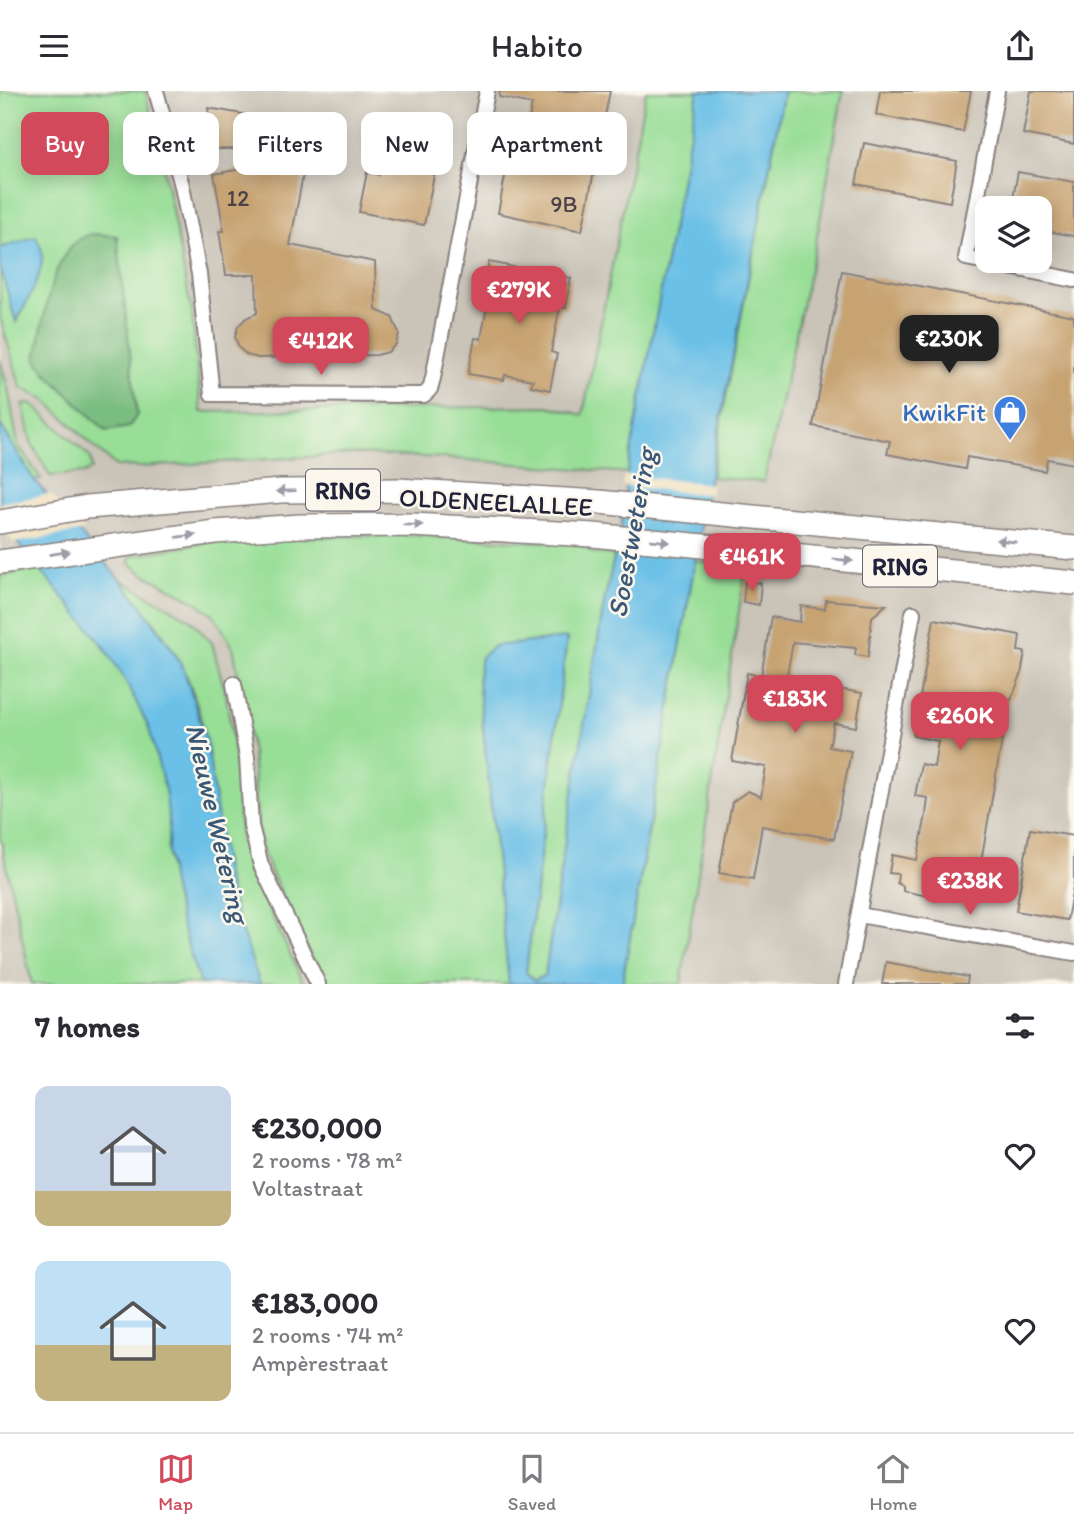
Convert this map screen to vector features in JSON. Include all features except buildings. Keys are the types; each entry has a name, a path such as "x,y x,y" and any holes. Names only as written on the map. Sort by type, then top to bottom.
{"main road":[{"name":"OLDENEELALLEE","path":"0,522 87,507 294,490 398,490 599,502 1074,548"},
{"name":"OLDENEELALLEE","path":"1,562 215,532 300,526 412,525 593,534 1074,583"}],"street":[{"path":"156,91 182,186 199,274 212,394 424,395 430,389 433,378 487,91"},
{"path":"997,91 966,258 1074,279"},
{"path":"846,984 914,613"},
{"path":"234,684 247,757 251,826 261,866 318,984"},
{"path":"859,915 1074,953"}],"shaded area":[{"path":"0,91 1074,91 1074,984 0,984"}],"green space":[{"path":"0,91 145,91 150,112 123,112 123,175 165,175 192,313 201,412 548,406 583,415 646,91 698,91 627,473 443,458 355,454 139,467 116,466 45,399 21,388 0,318 0,267 17,321 39,270 12,244 0,248","holes":["63,257 106,430 81,405"]},
{"path":"784,91 843,91 816,242 764,482 711,477"},
{"path":"91,234 117,236 137,415 129,427 106,431 46,373 36,359 46,306 58,268 77,241"},
{"path":"0,360 18,445 41,479 34,480 0,424"},
{"path":"31,403 90,457 92,469 84,473 50,476 31,442 23,405"},
{"path":"403,535 580,544 593,553 614,555 545,975 534,981 526,973 567,638 481,657 478,677 509,984 324,984 266,861 259,837 252,752 233,647 213,614 140,572 129,562 131,556 227,539"},
{"path":"747,559 681,984 622,984 695,561 721,564"},
{"path":"43,570 88,626 117,665 140,707 153,740 162,775 167,799 168,855 173,888 200,984 32,984 0,837 0,576"},
{"path":"120,579 191,620 212,643 226,695 233,741 241,842 250,870 304,984 260,984 258,980 224,868 209,759 193,692 171,646"}],"water":[{"name":"Soestwetering","path":"698,91 784,91 706,497 622,984 509,984 478,677 481,657 494,646 567,638 526,972 534,981 545,975 605,597 621,529 627,473"},
{"path":"36,236 42,252 40,270 34,289 16,322 0,267 0,248"},
{"name":"Nieuwe Wetering","path":"0,424 34,480 140,603 184,670 207,743 226,878 260,984 200,984 172,885 165,790 149,728 105,647 0,522"}],"pier":[{"path":"624,475 712,484 710,495 622,486"},
{"path":"51,494 84,531 14,543 0,527 0,503"}],"place":[{"name":"KwikFit","path":"1010,442"}]}
